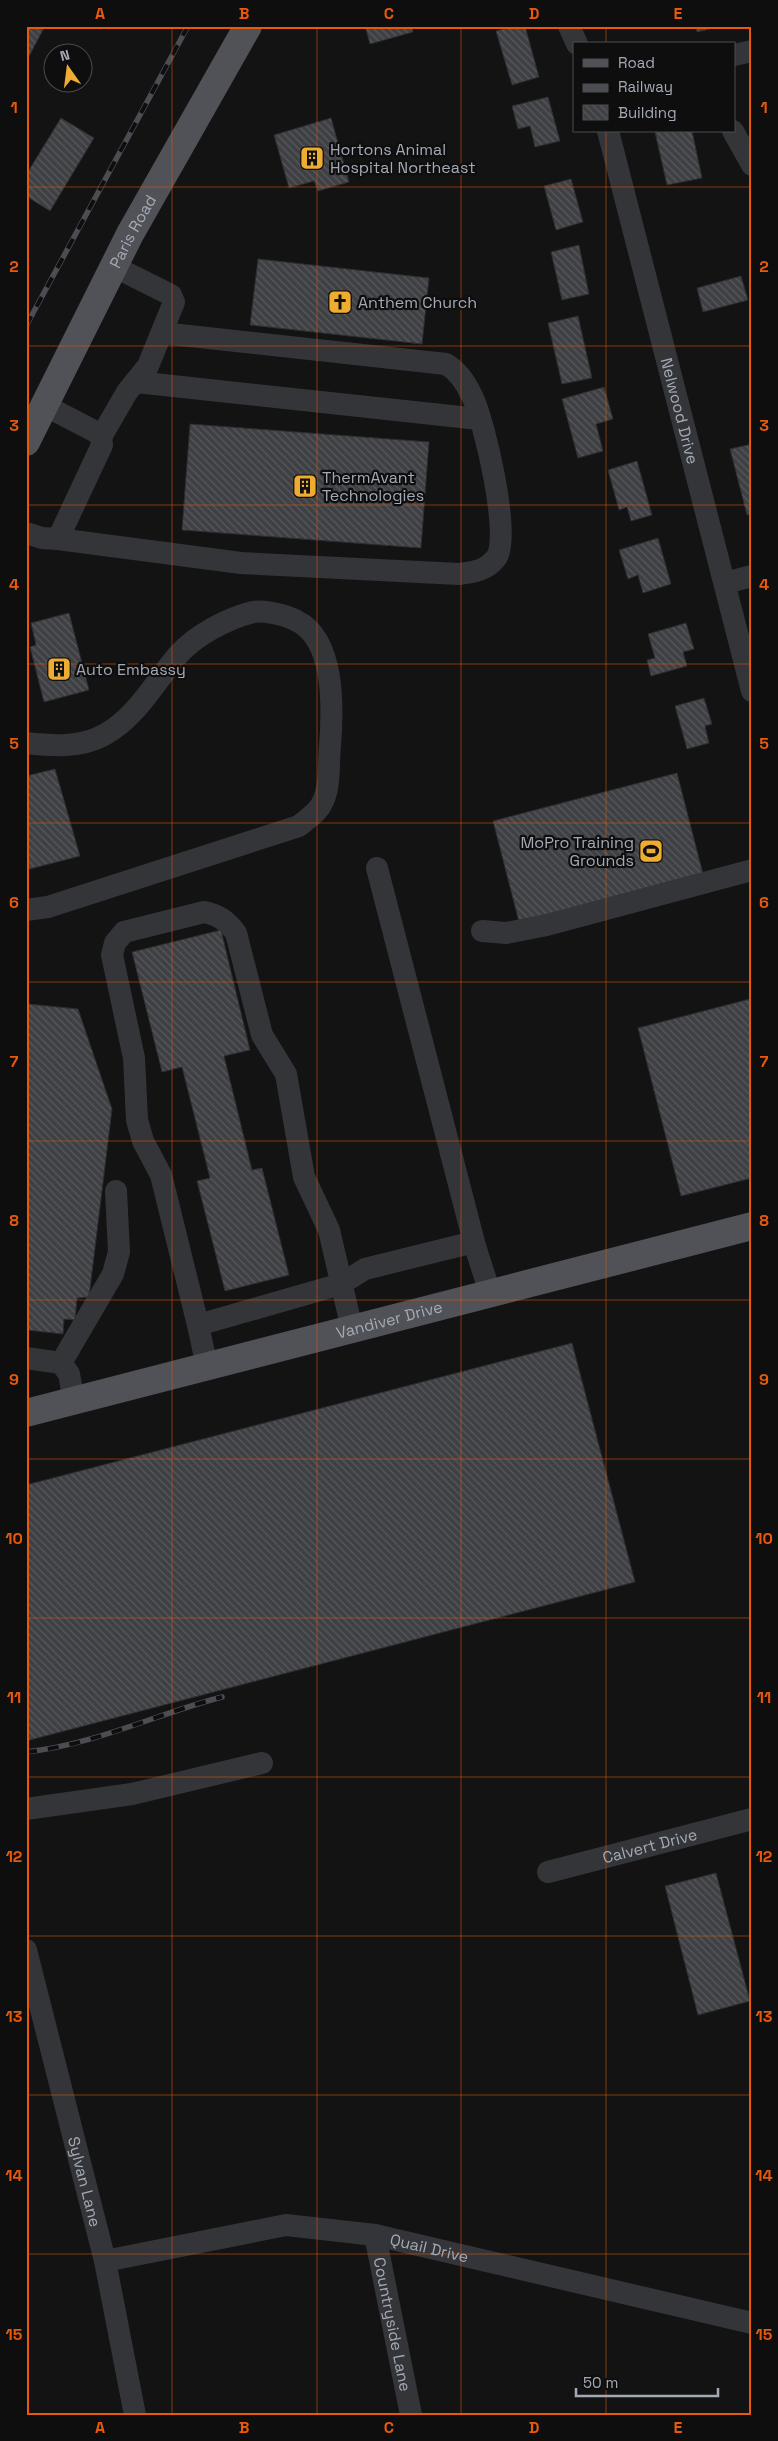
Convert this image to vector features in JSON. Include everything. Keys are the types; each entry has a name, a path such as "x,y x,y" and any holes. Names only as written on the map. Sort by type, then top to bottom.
{"main road":[{"name":"Paris Road","path":"26,442 130,234 248,26"},
{"name":"Vandiver Drive","path":"26,1413 752,1226"}],"street":[{"path":"569,26 576,42"},
{"path":"736,55 752,51"},
{"name":"Nelwood Drive","path":"608,132 752,691"},
{"path":"734,132 752,165"},
{"path":"58,539 102,445 102,437 148,366 174,302 171,295 114,266"},
{"path":"26,533 42,538 241,563 459,574 484,570 497,558 502,537 500,505 473,396 457,371 446,364 162,333"},
{"path":"136,382 479,419"},
{"path":"44,405 102,437"},
{"path":"725,583 752,576"},
{"path":"26,743 75,745 104,735 137,710 180,654 215,626 254,612 285,617 307,626 318,639 324,654 330,692 327,788 321,806 299,826 48,907 26,910"},
{"path":"377,868 475,1246 490,1294"},
{"path":"482,931 506,933 547,925 752,870"},
{"path":"207,1367 161,1175 143,1141 137,1120 134,1058 112,956 116,943 124,932 204,912 217,915 228,923 236,933 262,1035 286,1074 304,1177 329,1230 352,1329"},
{"path":"62,1363 113,1274 119,1252 116,1191"},
{"path":"198,1325 341,1284 364,1269 466,1244 475,1246"},
{"path":"26,1358 62,1363 69,1374 74,1401"},
{"path":"26,1809 132,1794 262,1763"},
{"name":"Calvert Drive","path":"548,1872 752,1819"},
{"name":"Sylvan Lane","path":"26,1950 105,2261 135,2415"},
{"name":"Quail Drive","path":"105,2261 286,2226 375,2235 752,2323"},
{"name":"Countryside Lane","path":"375,2235 411,2415"}],"building":[{"path":"26,26 45,26 26,62"},
{"path":"365,26 412,26 413,32 370,44"},
{"path":"512,26 525,26 539,77 512,85 496,31"},
{"path":"696,26 722,26 697,32"},
{"path":"548,97 560,141 535,147 530,126 518,129 512,106"},
{"path":"61,118 94,138 50,211 26,196 26,175"},
{"name":"Hortons Animal Hospital Northeast","path":"331,118 349,182 318,191 314,181 289,188 274,135"},
{"path":"655,132 692,132 702,178 667,185"},
{"path":"571,179 583,222 556,230 544,186"},
{"path":"579,245 589,294 562,300 551,252"},
{"name":"Anthem Church","path":"258,259 429,278 422,344 250,325"},
{"path":"741,276 748,300 703,312 697,288"},
{"path":"578,316 592,378 562,384 548,323"},
{"path":"604,387 613,419 596,424 603,451 578,458 562,399"},
{"name":"ThermAvant Technologies","path":"190,424 429,442 421,548 182,530"},
{"path":"752,444 752,514 747,515 730,449"},
{"path":"637,461 652,515 631,521 627,507 619,510 608,470"},
{"path":"658,538 671,584 643,593 638,575 628,579 619,550"},
{"name":"Auto Embassy","path":"69,613 89,690 44,702 30,647 36,645 31,623"},
{"path":"686,623 694,649 683,652 687,666 651,676 647,660 655,658 648,634"},
{"path":"704,698 712,724 705,726 709,743 687,749 675,706"},
{"path":"55,769 80,856 26,870 26,776"},
{"path":"677,773 703,874 519,922 493,821"},
{"path":"221,930 250,1050 224,1056 252,1170 262,1168 289,1275 225,1291 197,1181 210,1178 182,1067 162,1072 132,952"},
{"path":"750,999 752,1178 681,1196 638,1028"},
{"path":"28,1004 78,1009 112,1109 89,1297 77,1298 75,1320 64,1319 63,1334 27,1330 26,1340"},
{"path":"572,1343 635,1582 26,1741 26,1485"},
{"path":"716,1873 750,2001 698,2015 665,1886"}],"railway":[{"path":"26,326 188,26"},
{"path":"26,1752 76,1743 222,1697"}],"place":[{"name":"Hortons Animal Hospital Northeast","path":"312,158"},
{"name":"Anthem Church","path":"340,302"},
{"name":"ThermAvant Technologies","path":"305,486"},
{"name":"Auto Embassy","path":"59,669"},
{"name":"MoPro Training Grounds","path":"651,851"}]}
